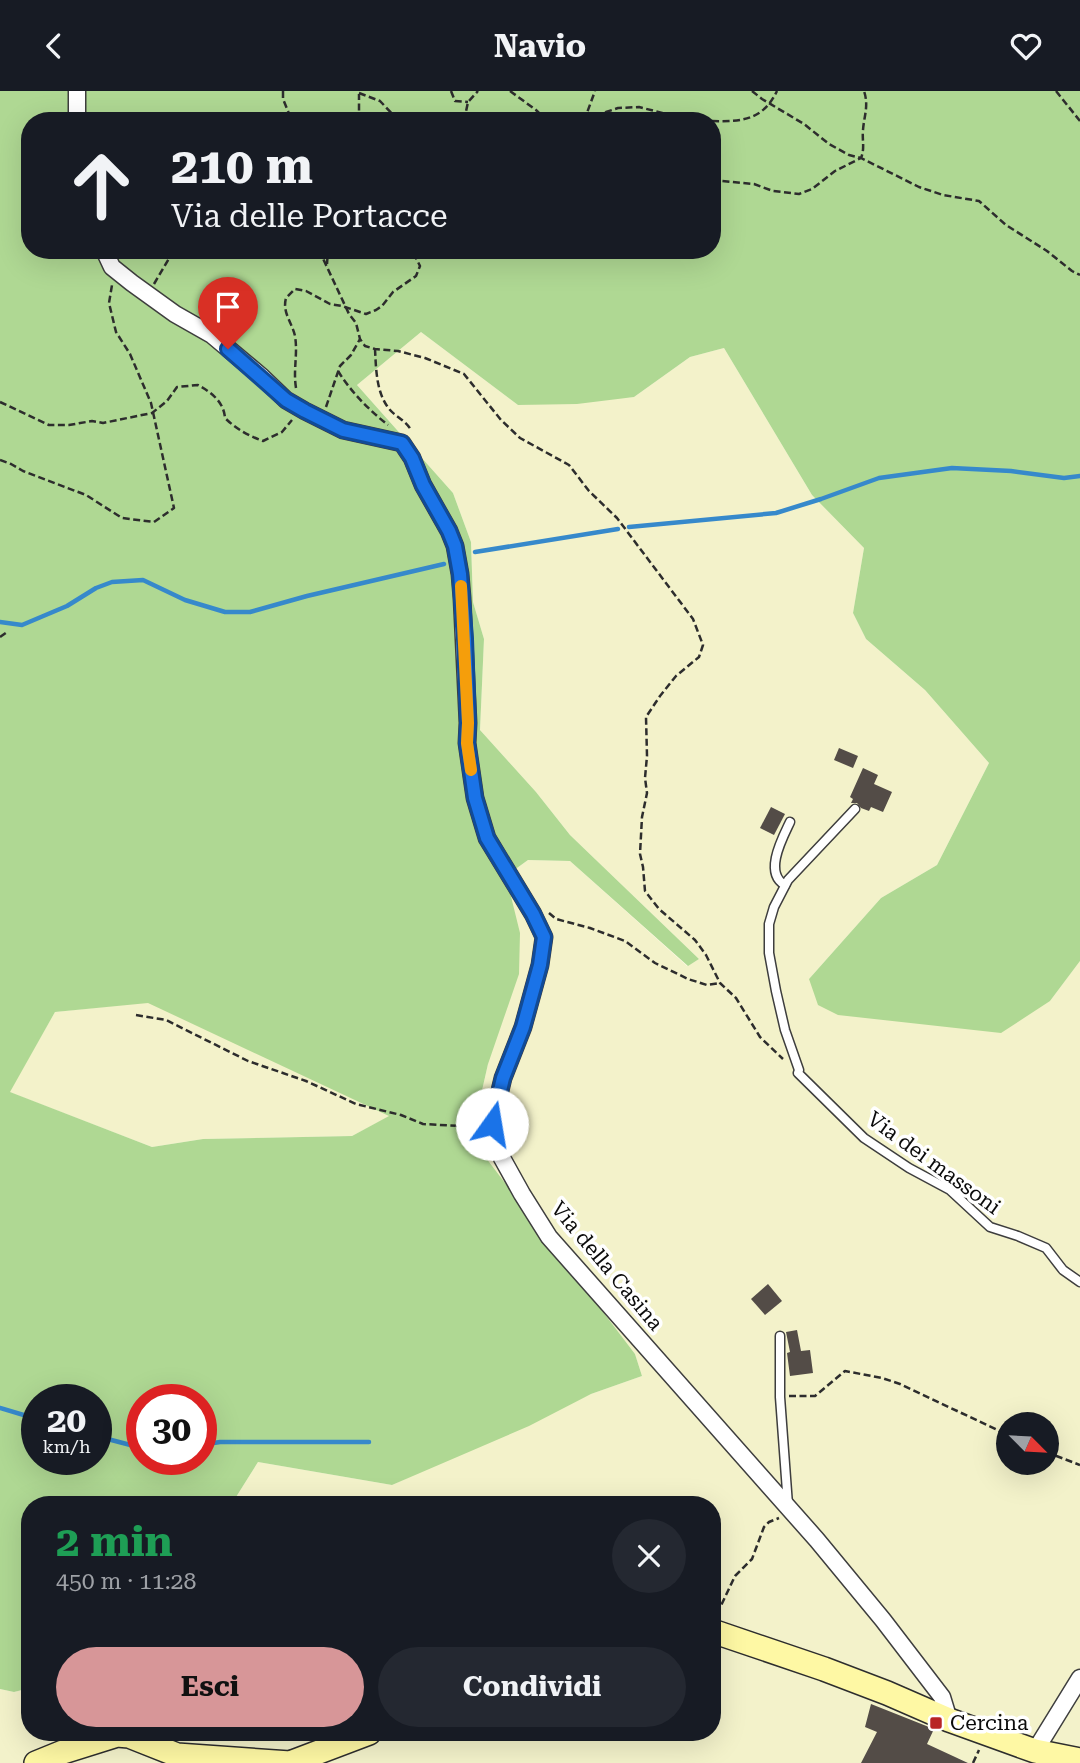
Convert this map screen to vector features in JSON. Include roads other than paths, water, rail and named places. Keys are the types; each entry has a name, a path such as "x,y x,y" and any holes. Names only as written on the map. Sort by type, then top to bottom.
{"street":[{"path":"76,112 77,91"},
{"name":"Via della Casina","path":"108,259 112,267 148,296 212,335 286,400 343,430 402,443 412,458 455,546 460,574 467,743 475,798 487,838 544,937 540,965 503,1078 492,1124 502,1158 549,1237 788,1507 883,1620 942,1696 949,1720"},
{"path":"721,1634 824,1669 1034,1751 1080,1760"},
{"path":"1034,1751 1080,1678"},
{"path":"36,1763 98,1741"},
{"path":"142,1741 177,1755 290,1763 348,1741"}],"lane":[{"path":"790,822 776,851 776,878 785,885 855,809"},
{"name":"Via dei massoni","path":"785,885 769,924 769,953 780,1013 798,1073 864,1138 909,1168 950,1190 990,1227 1018,1235 1046,1248 1063,1270 1080,1282"},
{"path":"780,1336 780,1397 788,1507"}],"waterway":[{"path":"629,527 776,513 879,478 952,468 1011,471 1064,478 1080,476"},
{"path":"475,552 618,529"},
{"path":"0,622 22,625 67,606 96,588 112,582 143,580 185,600 225,612 250,612 444,564"},
{"path":"0,1408 21,1414"},
{"path":"112,1440 126,1444"},
{"path":"217,1442 369,1442"}],"place":[{"name":"Cercina","path":"936,1723"}]}
